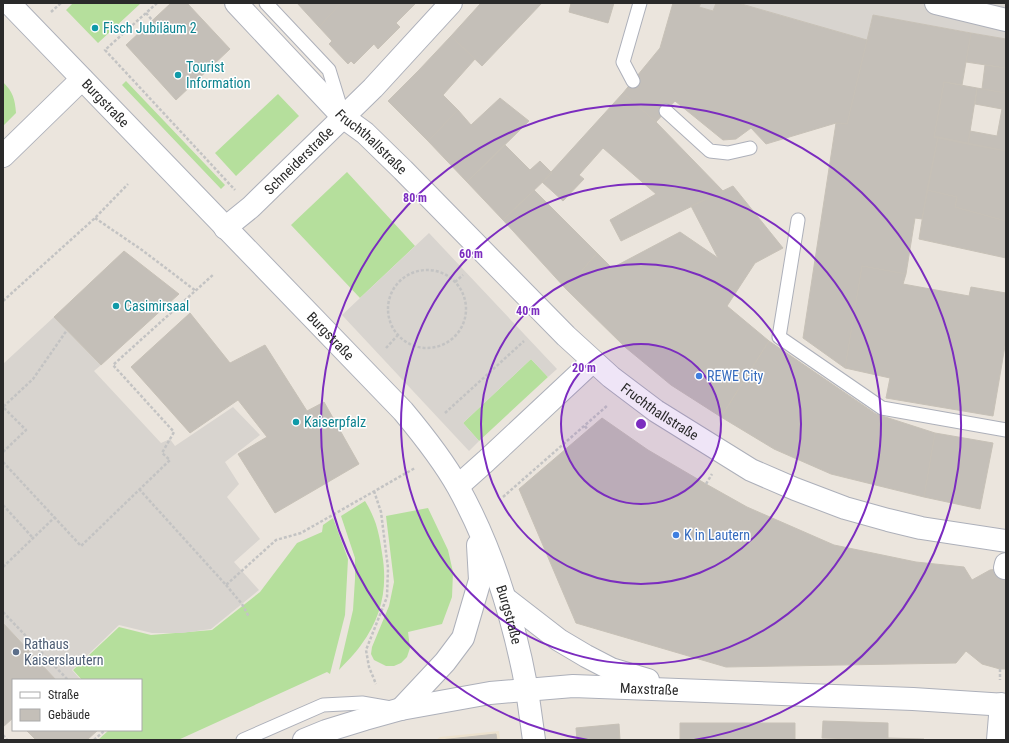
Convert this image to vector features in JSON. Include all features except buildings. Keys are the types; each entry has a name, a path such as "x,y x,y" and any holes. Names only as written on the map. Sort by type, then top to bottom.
{"main road":[{"name":"Burgstraße","path":"9,3 403,411 434,449 458,486 477,524 506,599 521,656 534,740"},
{"name":"Fruchthallstraße","path":"236,3 343,117 365,133 403,170 566,336 611,377 656,411 751,470 845,508 921,528 1006,541"},
{"name":"Schneiderstraße","path":"225,228 251,207 373,88 451,3"},
{"path":"936,3 1006,20"},
{"path":"3,156 82,79"},
{"path":"458,486 594,361"},
{"path":"401,709 445,662 463,638 480,580 477,524"},
{"path":"506,599 559,640 592,660 611,669 678,689"},
{"name":"Maxstraße","path":"304,740 339,727 401,709 468,696 573,686 913,699 1003,705"},
{"path":"998,740 1003,705"}],"lane":[{"path":"266,3 329,70 343,117"},
{"path":"633,81 623,62 640,3"},
{"path":"666,111 710,151 728,153 750,148"},
{"path":"798,220 778,336 882,408 1006,430"},
{"path":"243,740 322,706 362,703 401,709"}],"path":[{"path":"51,13 61,3"},
{"path":"157,3 105,50 235,190"},
{"path":"146,13 152,20"},
{"path":"3,301 95,218 128,184"},
{"path":"95,218 142,250 196,291"},
{"path":"432,270 445,274 455,282 463,294 466,307 464,321 458,332 448,342 436,347 422,348 409,344 398,335 391,324 388,311 390,297 396,285 401,280 418,271 432,270"},
{"path":"3,462 81,546 170,460 162,452 174,432 113,365 214,274"},
{"path":"455,282 463,275"},
{"path":"3,452 26,430 3,407 33,379 67,330"},
{"path":"386,348 398,335"},
{"path":"445,413 524,341"},
{"path":"502,497 602,410"},
{"path":"585,426 588,430"},
{"path":"226,585 276,540 301,534 416,468"},
{"path":"706,484 714,470"},
{"path":"139,490 226,585 242,604 249,617"},
{"path":"374,491 381,512 388,568 387,597 366,650 369,667 376,684"},
{"path":"3,505 33,538"},
{"path":"3,566 55,517"},
{"path":"3,612 67,679"},
{"path":"94,740 104,731"},
{"path":"3,735 7,740"}],"shaded area":[{"path":"701,3 716,3 713,11 699,7"},
{"path":"738,3 1006,3 1006,39 873,15 867,40"},
{"path":"429,233 557,369 548,377 531,359 463,423 479,441 469,451 342,315"},
{"path":"54,317 101,365 94,371 161,443 170,439 175,446 233,407 260,435 225,462 239,484 227,497 260,539 234,562 259,590 211,629 182,633 152,633 119,625 72,670 80,679 55,679 3,623 3,364"},
{"path":"499,731 500,740 436,740 440,737"}],"green space":[{"path":"73,3 141,3 98,43 66,10"},
{"path":"126,81 225,185 221,189 122,85"},
{"path":"3,82 13,96 16,113 3,126"},
{"path":"278,94 299,116 236,176 215,153"},
{"path":"347,172 415,246 360,298 291,225"},
{"path":"531,359 548,377 479,441 463,423"},
{"path":"365,501 374,520 380,539 384,566 384,590 374,624 356,652 339,670 353,610 355,579 355,558 341,516"},
{"path":"428,508 448,550 453,572 452,597 442,624 408,632 410,648 407,657 401,663 394,666 386,666 374,660 371,654 372,647 389,606 394,582 386,516"},
{"path":"333,518 348,559 345,615 330,674 327,672 178,740 98,740 108,731 142,731 142,679 81,679 73,670 119,627 151,635 212,630 260,592 297,543 322,532 323,525"}],"place":[{"name":"Fisch Jubiläum 2","path":"95,28"},
{"name":"Tourist Information","path":"178,75"},
{"name":"Casimirsaal","path":"116,306"},
{"name":"REWE City","path":"699,376"},
{"name":"Kaiserpfalz","path":"296,422"},
{"name":"K in Lautern","path":"676,535"},
{"name":"Rathaus Kaiserslautern","path":"16,652"}]}
